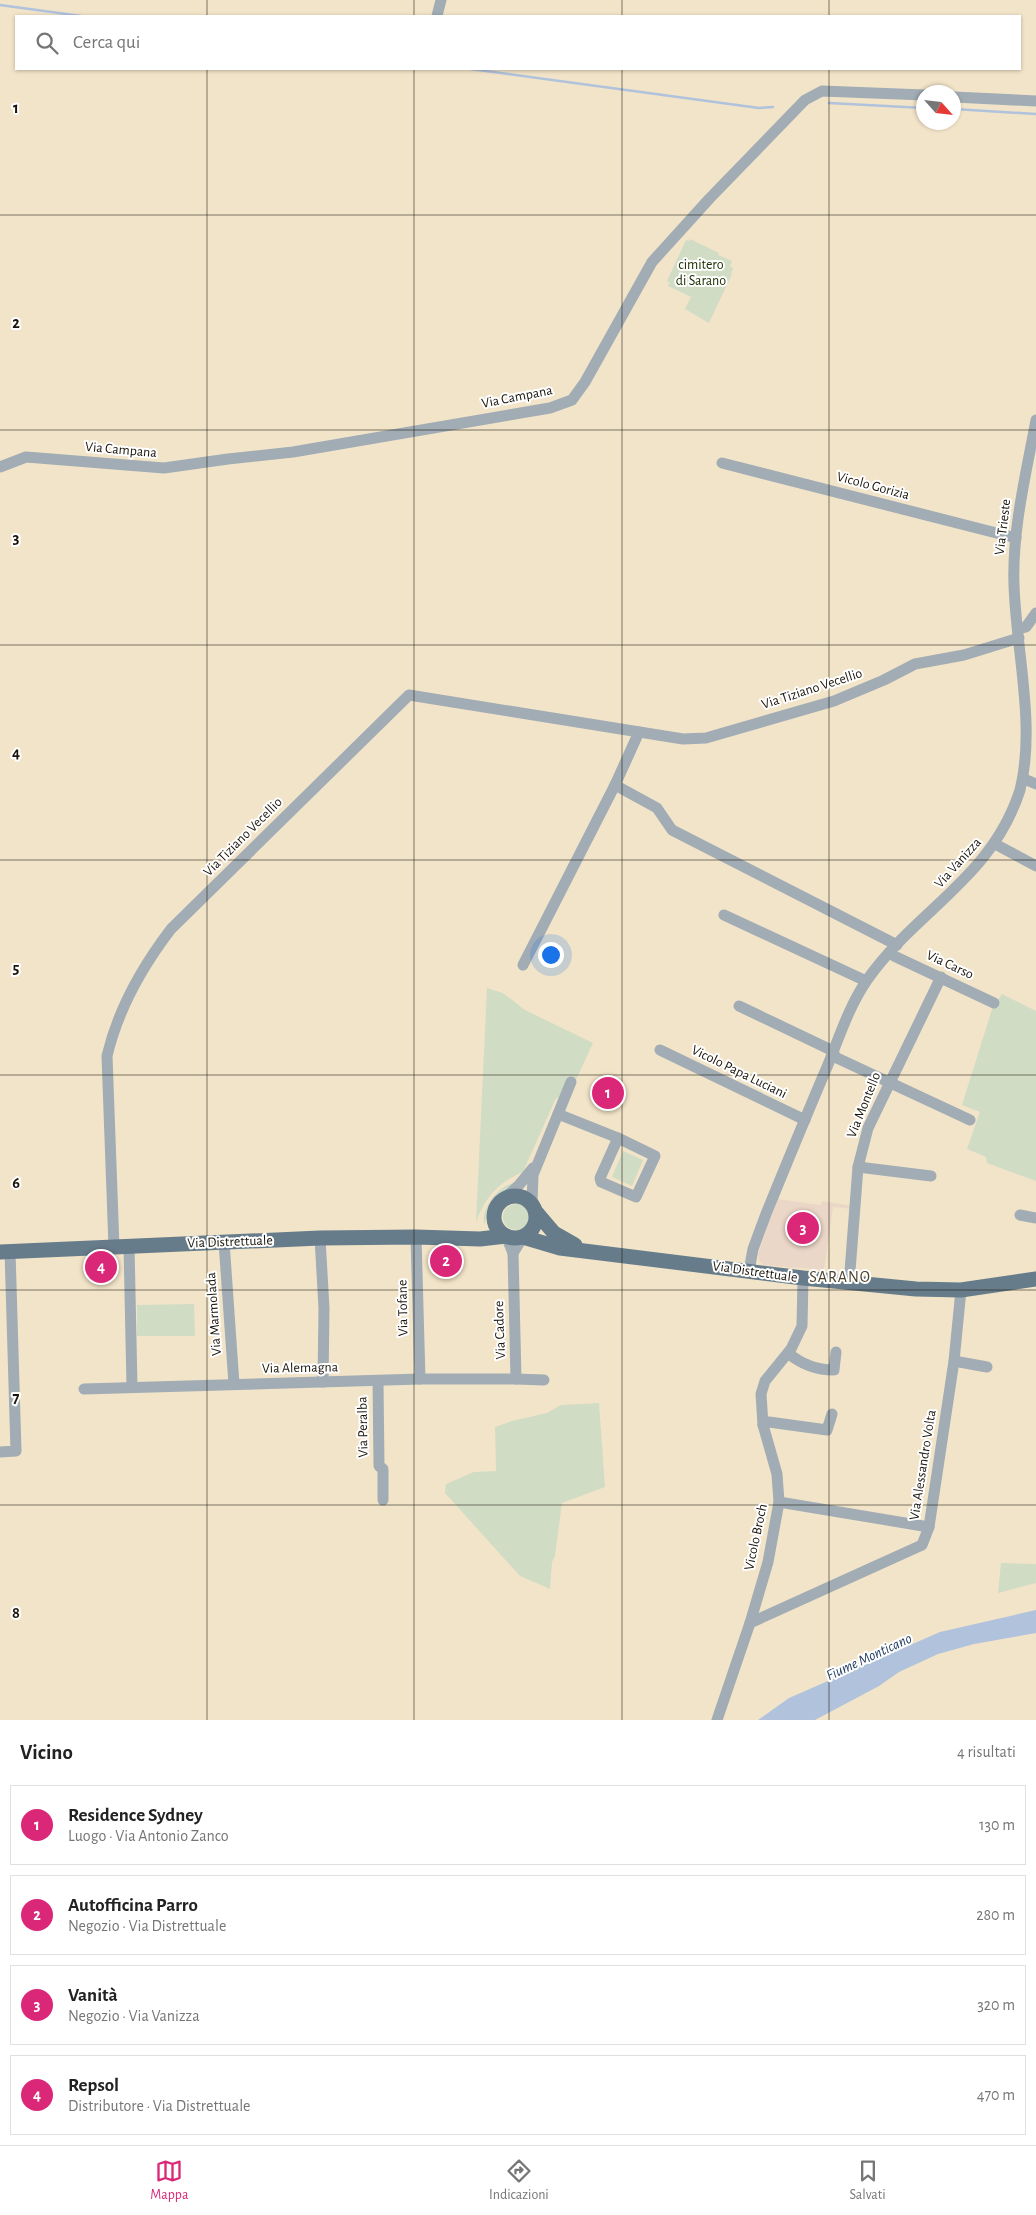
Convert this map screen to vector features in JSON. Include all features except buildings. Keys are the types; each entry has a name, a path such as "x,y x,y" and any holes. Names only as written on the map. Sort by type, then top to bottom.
{"main road":[{"path":"534,1208 537,1219 532,1230 523,1237 506,1236 500,1232 494,1220 496,1207 505,1198 522,1196 534,1208 560,1238 593,1252"},
{"path":"457,1238 478,1232 494,1220"},
{"name":"Via Distrettuale","path":"3,1251 320,1238 416,1237 480,1239 506,1236"},
{"name":"Via Distrettuale","path":"523,1237 560,1248 849,1284 916,1290 961,1290 1036,1278"}],"street":[{"path":"437,15 441,0"},
{"name":"Via Campana","path":"0,467 26,457 164,468 293,452 550,408 572,400 585,382 652,262 710,198 805,100 822,91 916,95"},
{"path":"961,97 1036,101"},
{"name":"Via Trieste","path":"1018,634 1014,586 1016,538 1036,420"},
{"name":"Vicolo Gorizia","path":"722,463 1016,538"},
{"name":"Via Tiziano Vecellio","path":"114,1247 107,1056 112,1036 124,1006 151,954 171,929 409,695 684,739 706,738 834,701 884,680 915,664 964,655 1018,634 1026,627 1036,613"},
{"name":"Via Vanizza","path":"749,1271 753,1249 766,1214 852,1006 866,981 974,871 995,844 1011,815 1024,779 1028,745 1028,723 1018,634"},
{"path":"523,965 615,785 639,732"},
{"path":"1024,779 1036,784"},
{"path":"615,785 657,808 672,830 896,950"},
{"path":"995,844 1036,866"},
{"path":"724,915 866,981"},
{"name":"Via Carso","path":"896,950 940,977 994,1002"},
{"name":"Via Montello","path":"849,1284 858,1168 868,1128 940,977"},
{"path":"739,1006 829,1049 837,1058 890,1081 970,1120"},
{"name":"Vicolo Papa Luciani","path":"660,1050 805,1120"},
{"path":"534,1208 532,1184 537,1162 572,1082"},
{"path":"558,1114 618,1138 655,1156 636,1197 601,1182 600,1178 618,1138"},
{"path":"505,1198 519,1185 537,1162"},
{"path":"858,1168 931,1176"},
{"path":"1020,1214 1036,1218"},
{"name":"Via Cadore","path":"506,1236 513,1253 516,1379"},
{"name":"Via Tofane","path":"416,1237 420,1379"},
{"path":"513,1253 523,1237"},
{"path":"320,1238 324,1308 323,1382"},
{"name":"Via Marmolada","path":"224,1242 234,1384"},
{"path":"129,1246 132,1387"},
{"path":"0,1452 16,1451 3,1251"},
{"name":"Vicolo Broch","path":"717,1720 750,1623 768,1562 779,1502 776,1466 763,1425 760,1401 762,1387 788,1353 800,1332 804,1320 803,1278"},
{"name":"Via Alessandro Volta","path":"750,1623 922,1545 929,1527 954,1361 961,1290"},
{"path":"788,1353 797,1360 822,1370 834,1370 836,1352"},
{"path":"954,1361 987,1367"},
{"name":"Via Alemagna","path":"84,1389 378,1382 420,1379 516,1379"},
{"path":"516,1379 544,1380"},
{"name":"Via Peralba","path":"378,1382 379,1466 383,1469 383,1500"},
{"path":"763,1425 769,1422 827,1430 832,1414"},
{"path":"779,1502 929,1527"}],"shaded area":[{"path":"777,1199 821,1205 822,1201 853,1206 852,1209 833,1207 824,1270 763,1265 759,1261 758,1254"}],"green space":[{"name":"cimitero di Sarano","path":"690,239 732,261 730,266 733,268 732,274 709,323 685,309 691,297 668,286 670,283 667,281 686,240 689,241"},
{"path":"487,988 503,993 525,1010 593,1043 567,1099 556,1098 523,1172 514,1176 494,1191 484,1205 476,1222"},
{"path":"1002,994 1036,1011 1036,1181 987,1163 986,1157 967,1149 980,1112 962,1105 993,1006"},
{"path":"623,1151 643,1160 632,1186 612,1177"},
{"path":"514,1183 495,1202 484,1224 485,1211 492,1198 503,1188"},
{"path":"516,1204 525,1208 529,1217 525,1226 516,1230 507,1226 503,1217 507,1208"},
{"path":"194,1304 195,1336 137,1336 137,1305"},
{"path":"599,1403 605,1487 562,1503 555,1556 552,1562 550,1589 520,1576 445,1493 446,1484 474,1472 496,1471 495,1427 547,1413 561,1405"},
{"path":"1001,1563 1036,1564 1036,1583 998,1593"}],"water":[{"path":"1036,1610 1036,1633 974,1644 938,1654 899,1672 879,1686 815,1720 758,1720 789,1698 940,1632"}],"waterway":[{"path":"0,5 74,15"},
{"path":"478,70 759,108 773,107"},
{"path":"829,103 916,108"},
{"path":"961,109 1036,114"}],"place":[{"name":"Residence Sydney","path":"608,1093"},
{"name":"Vanità","path":"803,1228"},
{"name":"Autofficina Parro","path":"446,1261"},
{"name":"Repsol","path":"101,1267"}],"district":[{"name":"SARANO","path":"840,1277"}],"water label":[{"name":"Fiume Monticano","path":"869,1657"}]}
